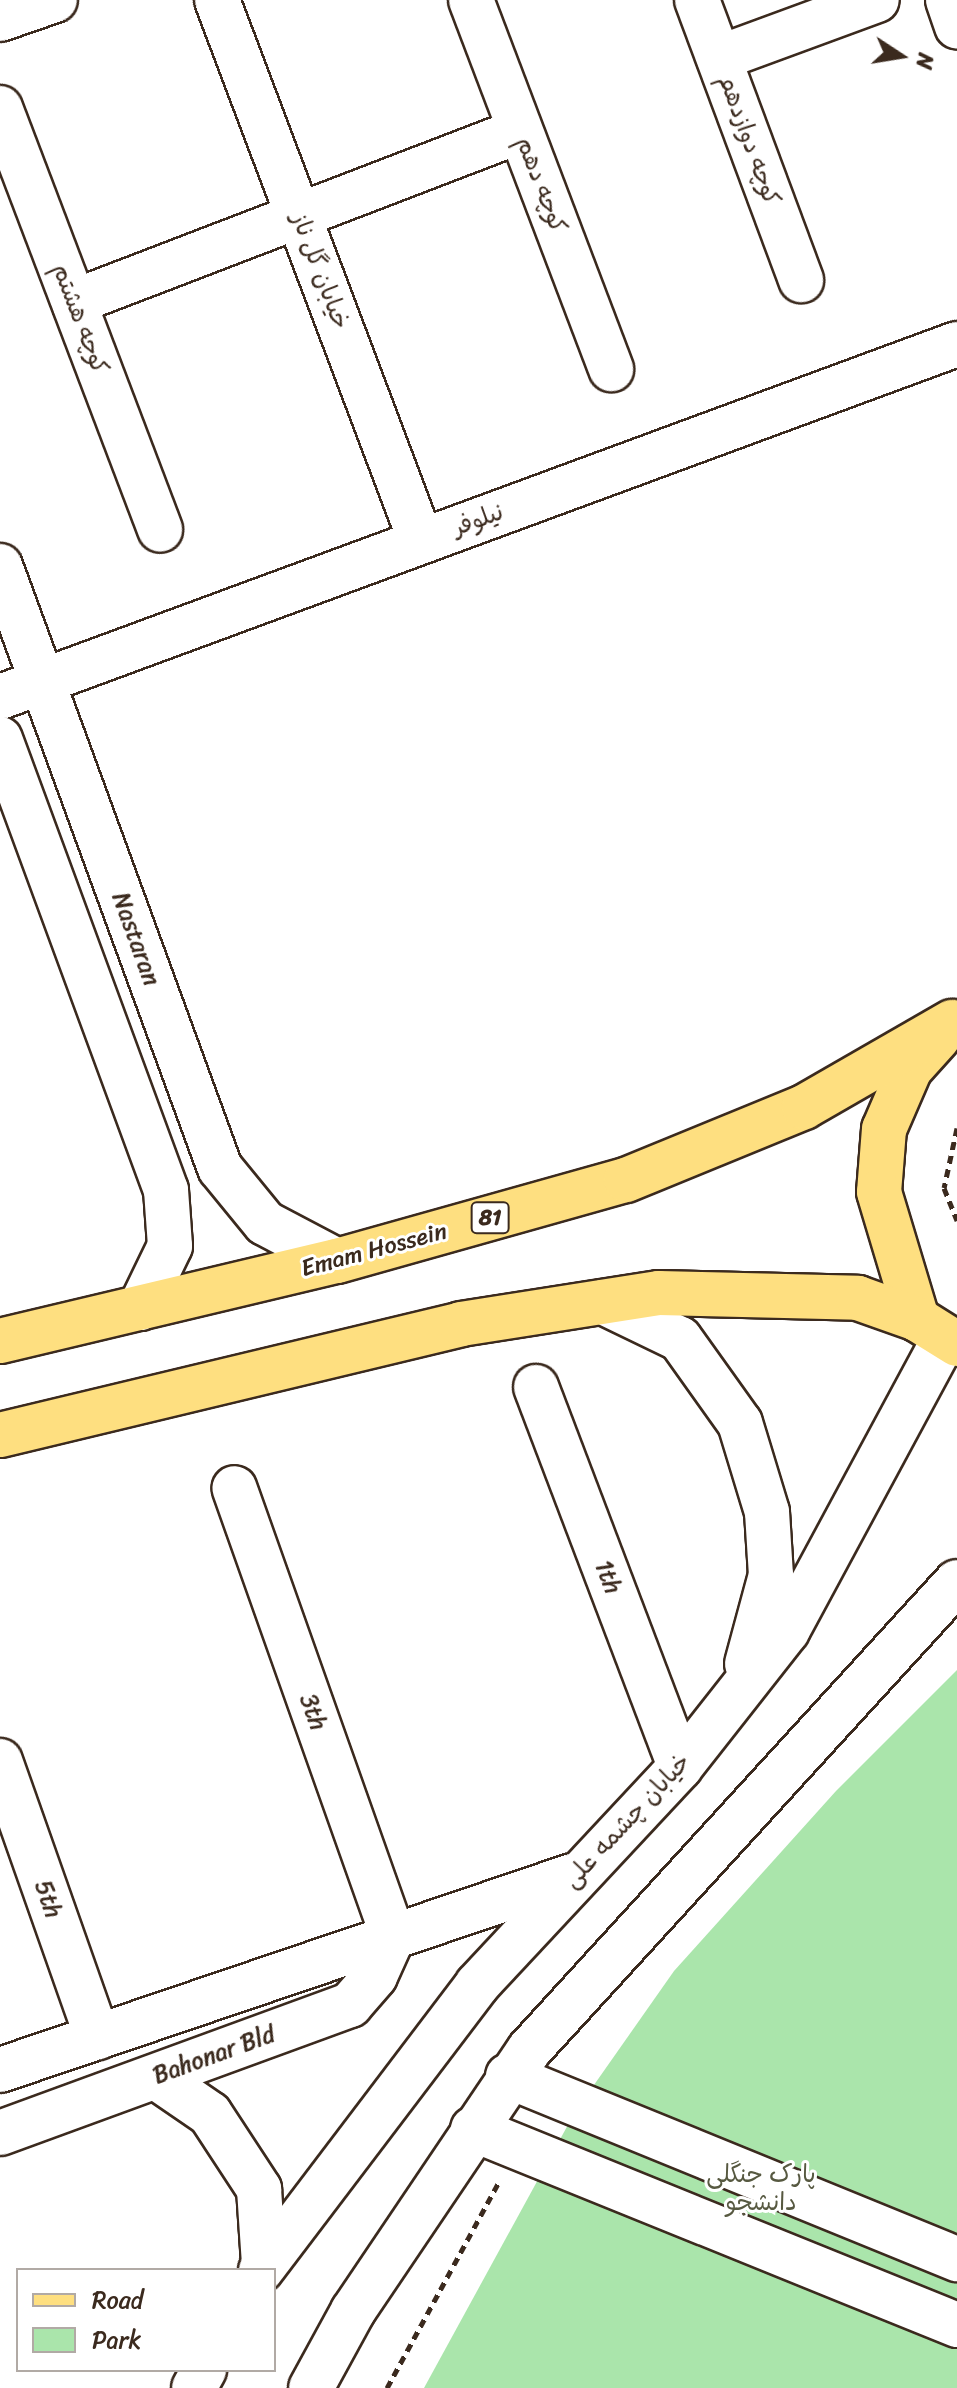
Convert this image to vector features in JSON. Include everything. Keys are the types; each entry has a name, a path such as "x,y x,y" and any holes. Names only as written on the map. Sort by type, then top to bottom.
{"main road":[{"name":"Emam Hossein","path":"0,1341 337,1261 626,1180 804,1107 955,1021"},
{"name":"81","path":"939,1334 879,1192 884,1129 910,1069 955,1021"},
{"path":"0,1435 461,1324 659,1293 858,1298 939,1334"}],"street":[{"path":"0,19 55,0"},
{"name":"خیابان گل ناز","path":"217,0 421,541"},
{"name":"کوچه دهم","path":"471,0 611,369"},
{"name":"کوچه دوازدهم","path":"697,0 801,280"},
{"path":"719,58 877,0"},
{"path":"948,0 957,26"},
{"name":"کوچه هشتم","path":"0,108 160,530"},
{"path":"74,302 520,131"},
{"name":"نیلوفر","path":"0,697 957,344"},
{"name":"Nastaran","path":"0,566 220,1168 265,1223 337,1261"},
{"path":"0,739 166,1190 170,1246 140,1308"},
{"path":"603,1302 680,1339 715,1380 757,1468 771,1575 737,1695"},
{"name":"خیابان چشمه علی","path":"262,2267 449,2020 575,1875 680,1767 737,1695 832,1553 939,1334"},
{"name":"1th","path":"536,1387 680,1767"},
{"name":"3th","path":"234,1488 393,1936"},
{"path":"311,2388 508,2076 957,1582"},
{"name":"5th","path":"0,1761 97,2037"},
{"path":"0,2070 575,1875"},
{"name":"Bahonar Bld","path":"0,2133 350,2005 375,1976 393,1936"},
{"path":"508,2076 957,2259"},
{"path":"156,2077 210,2114 259,2189 262,2267"},
{"path":"473,2129 957,2325"}],"path":[{"path":"957,1128 944,1188 957,1221"},
{"path":"949,1160 957,1159"},
{"path":"387,2388 518,2147"}],"green space":[{"name":"پارک جنگلی دانشجو","path":"957,1670 957,2388 424,2388 575,2112 674,1971 836,1791"}]}
